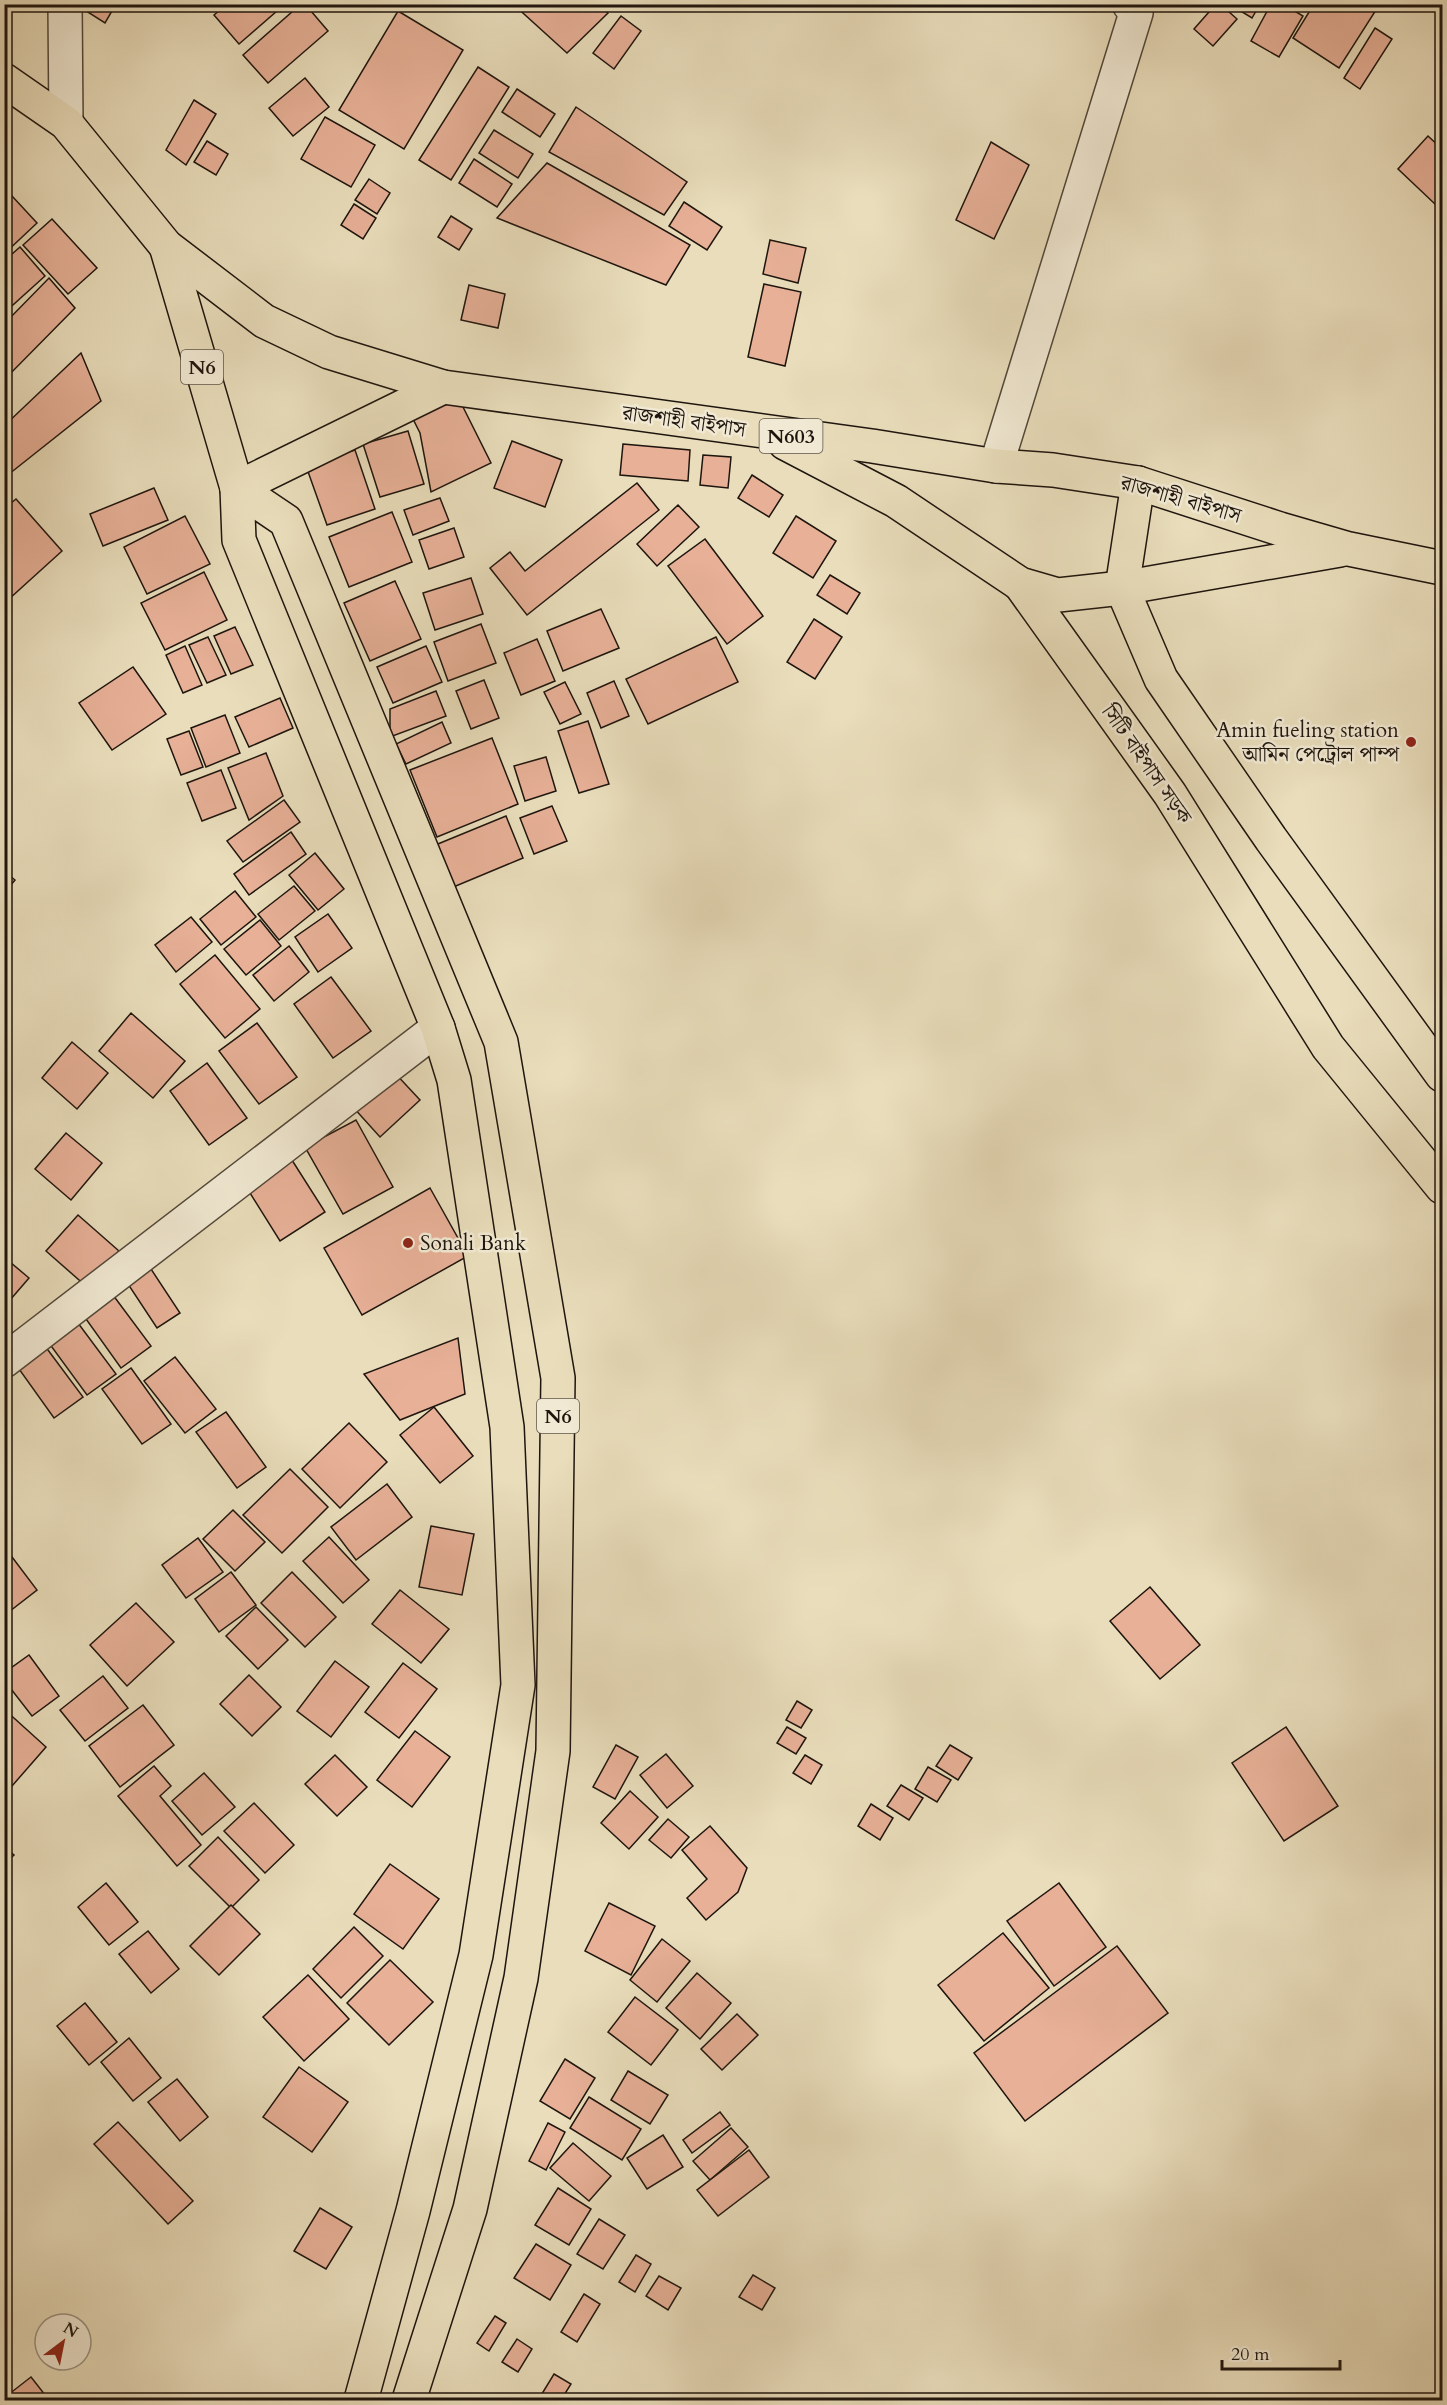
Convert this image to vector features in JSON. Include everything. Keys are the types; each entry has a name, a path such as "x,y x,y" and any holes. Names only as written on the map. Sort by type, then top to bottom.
{"main road":[{"name":"N6","path":"4,80 66,123 166,246 237,488 239,540 438,1028 454,1080 507,1427 518,1685 476,1955 413,2211 361,2400"},
{"name":"রাজশাহী বাইপাস","path":"166,246 264,321 329,352 444,387 872,446 996,466 1053,470 1138,483 1349,549 1443,568"},
{"path":"237,488 444,387"},
{"name":"সিটি বাইপাস সড়ক","path":"765,432 896,501 1020,584 1170,794 1328,1047 1443,1187"},
{"path":"1138,483 1122,588 1161,679 1270,839 1443,1075"},
{"name":"N6","path":"237,488 286,521 501,1042 558,1378 553,1751 521,1978 470,2209 409,2400"},
{"path":"1020,584 1058,595 1122,588 1349,549"}],"street":[{"path":"65,4 66,123"},
{"path":"996,466 1136,13 1129,4"},
{"path":"4,1361 438,1028"}],"building":[{"path":"86,4 116,4 105,23 83,9"},
{"path":"227,4 285,4 239,44 214,15"},
{"path":"301,4 305,4 328,31 268,83 243,55"},
{"path":"513,4 598,4 608,13 567,53"},
{"path":"1216,4 1220,4 1237,19 1213,46 1194,29"},
{"path":"1229,4 1260,4 1252,18"},
{"path":"1271,4 1283,4 1303,16 1279,57 1251,41"},
{"path":"1314,4 1367,4 1376,10 1339,68 1293,38"},
{"path":"398,11 463,50 404,149 339,110"},
{"path":"621,16 641,31 614,69 593,53"},
{"path":"1375,28 1392,39 1360,89 1344,78"},
{"path":"478,67 509,87 451,180 419,160"},
{"path":"305,78 329,107 293,136 269,108"},
{"path":"517,89 555,114 540,137 502,112"},
{"path":"194,100 216,114 186,165 166,150"},
{"path":"576,107 687,182 664,215 549,152"},
{"path":"325,117 375,145 351,187 301,159"},
{"path":"494,130 533,154 518,178 479,153"},
{"path":"1428,136 1442,149 1442,199 1436,205 1398,169"},
{"path":"207,141 228,154 216,175 194,162"},
{"path":"991,142 1029,165 994,239 956,220"},
{"path":"474,159 512,184 497,207 459,183"},
{"path":"547,163 690,245 666,285 497,218"},
{"path":"369,179 390,193 377,214 355,200"},
{"path":"12,196 37,223 4,254 4,203"},
{"path":"684,202 722,227 707,250 669,226"},
{"path":"354,204 376,218 363,239 341,225"},
{"path":"451,216 472,229 459,250 438,237"},
{"path":"52,219 97,268 68,294 23,245"},
{"path":"770,240 806,248 798,283 763,274"},
{"path":"20,247 45,276 4,313 4,261"},
{"path":"49,278 75,308 4,380 4,324"},
{"path":"764,284 801,292 785,366 748,357"},
{"path":"469,285 505,294 498,328 461,320"},
{"path":"81,353 101,401 4,478 4,426"},
{"path":"458,397 491,463 431,492 420,433 413,419"},
{"path":"408,431 424,484 380,497 363,444"},
{"path":"512,441 562,460 545,507 494,488"},
{"path":"623,444 690,450 688,481 620,475"},
{"path":"355,450 375,509 327,525 306,466"},
{"path":"703,455 731,457 728,488 700,485"},
{"path":"752,475 783,495 769,517 738,498"},
{"path":"637,483 659,510 527,615 490,568 510,552 525,571"},
{"path":"154,488 168,520 103,546 90,514"},
{"path":"440,498 449,521 413,535 404,510"},
{"path":"16,499 62,551 9,599 4,595 4,509"},
{"path":"678,505 699,527 657,566 637,544"},
{"path":"392,512 412,562 349,587 329,537"},
{"path":"185,516 210,564 147,594 124,547"},
{"path":"796,516 836,541 813,578 773,553"},
{"path":"454,528 464,557 429,569 419,540"},
{"path":"705,539 763,616 727,644 668,566"},
{"path":"204,572 227,620 165,650 141,603"},
{"path":"830,575 860,593 847,614 817,595"},
{"path":"471,578 483,614 435,630 423,593"},
{"path":"395,581 421,639 370,661 344,603"},
{"path":"601,609 619,648 563,671 547,631"},
{"path":"814,619 842,637 815,679 787,662"},
{"path":"481,624 496,663 448,681 434,642"},
{"path":"235,627 253,665 231,674 214,636"},
{"path":"208,637 226,675 207,683 189,645"},
{"path":"716,637 738,682 648,724 626,679"},
{"path":"537,639 555,681 521,695 504,653"},
{"path":"185,646 202,685 183,693 166,655"},
{"path":"426,646 442,682 393,703 377,667"},
{"path":"133,667 166,714 112,750 79,703"},
{"path":"484,680 499,718 471,729 456,691"},
{"path":"614,681 629,716 601,728 587,693"},
{"path":"565,682 581,714 560,724 544,692"},
{"path":"436,691 446,716 390,737 390,709"},
{"path":"280,698 293,728 249,747 235,717"},
{"path":"225,715 240,753 206,767 191,728"},
{"path":"588,721 609,784 579,793 558,731"},
{"path":"442,722 451,743 406,764 396,744"},
{"path":"189,731 203,767 181,775 167,739"},
{"path":"492,738 518,804 437,837 410,770"},
{"path":"266,753 283,796 249,820 228,768"},
{"path":"546,757 556,791 525,801 514,766"},
{"path":"221,770 236,808 202,821 187,783"},
{"path":"284,800 300,822 243,862 227,841"},
{"path":"552,806 567,841 534,854 520,818"},
{"path":"506,816 523,858 451,888 433,846"},
{"path":"291,832 306,854 249,895 234,874"},
{"path":"315,853 344,889 318,910 289,875"},
{"path":"4,871 15,880 4,893"},
{"path":"294,886 315,911 279,940 258,914"},
{"path":"235,891 256,917 221,945 200,919"},
{"path":"328,914 352,948 318,972 295,937"},
{"path":"191,917 212,942 176,972 155,945"},
{"path":"260,920 281,946 246,975 224,949"},
{"path":"289,946 309,972 274,1001 253,975"},
{"path":"215,955 260,1009 225,1038 180,984"},
{"path":"331,977 371,1031 333,1058 294,1004"},
{"path":"131,1013 185,1061 153,1098 99,1051"},
{"path":"257,1023 297,1077 259,1104 219,1051"},
{"path":"72,1042 108,1073 77,1109 42,1078"},
{"path":"207,1063 247,1118 209,1145 170,1091"},
{"path":"393,1071 420,1100 380,1137 353,1107"},
{"path":"356,1120 393,1187 343,1214 305,1147"},
{"path":"66,1133 102,1163 71,1200 35,1169"},
{"path":"290,1157 325,1212 280,1241 245,1185"},
{"path":"430,1188 468,1256 362,1315 324,1248"},
{"path":"78,1215 119,1251 87,1287 46,1251"},
{"path":"4,1257 29,1278 4,1307"},
{"path":"147,1263 180,1313 157,1328 124,1278"},
{"path":"110,1291 151,1346 121,1368 81,1312"},
{"path":"75,1319 116,1374 87,1395 46,1339"},
{"path":"458,1338 465,1394 400,1420 364,1374"},
{"path":"42,1342 83,1397 54,1418 14,1362"},
{"path":"175,1357 216,1409 185,1433 144,1381"},
{"path":"131,1368 171,1424 142,1444 102,1389"},
{"path":"434,1407 473,1456 440,1483 400,1435"},
{"path":"226,1412 266,1467 237,1488 196,1432"},
{"path":"349,1423 387,1462 340,1508 302,1469"},
{"path":"290,1469 328,1507 282,1553 243,1515"},
{"path":"387,1484 412,1517 356,1560 331,1527"},
{"path":"233,1510 265,1542 235,1571 203,1539"},
{"path":"431,1526 474,1534 462,1595 419,1587"},
{"path":"329,1537 369,1580 343,1603 303,1561"},
{"path":"198,1538 223,1572 186,1598 162,1565"},
{"path":"6,1549 37,1590 10,1611 4,1604 4,1551"},
{"path":"231,1572 256,1605 219,1632 195,1599"},
{"path":"292,1572 336,1617 305,1647 261,1603"},
{"path":"1150,1587 1200,1645 1160,1679 1110,1621"},
{"path":"400,1590 449,1629 421,1663 372,1624"},
{"path":"136,1603 174,1642 127,1686 90,1645"},
{"path":"256,1607 288,1640 258,1669 226,1636"},
{"path":"29,1655 59,1696 32,1716 4,1680 4,1673"},
{"path":"335,1661 369,1687 331,1737 297,1711"},
{"path":"403,1663 437,1689 399,1738 365,1712"},
{"path":"249,1675 281,1707 252,1736 220,1704"},
{"path":"103,1676 128,1708 85,1741 60,1710"},
{"path":"797,1701 812,1710 801,1728 786,1720"},
{"path":"143,1705 174,1745 120,1787 89,1746"},
{"path":"4,1709 46,1747 12,1786 4,1779"},
{"path":"787,1727 806,1738 796,1754 777,1743"},
{"path":"1286,1727 1338,1806 1284,1841 1232,1763"},
{"path":"415,1731 450,1757 412,1807 377,1780"},
{"path":"616,1745 638,1757 615,1799 593,1787"},
{"path":"950,1745 972,1758 958,1780 936,1766"},
{"path":"666,1754 693,1786 667,1808 640,1775"},
{"path":"335,1755 367,1787 337,1816 305,1784"},
{"path":"805,1755 822,1765 811,1784 793,1773"},
{"path":"154,1766 171,1786 160,1796 201,1845 177,1866 118,1796"},
{"path":"928,1767 951,1780 937,1802 915,1789"},
{"path":"204,1773 235,1807 202,1835 172,1801"},
{"path":"901,1785 923,1798 909,1820 887,1806"},
{"path":"630,1791 658,1817 629,1849 601,1823"},
{"path":"254,1803 294,1845 265,1873 224,1831"},
{"path":"871,1804 893,1818 880,1840 858,1826"},
{"path":"668,1819 689,1837 671,1858 649,1840"},
{"path":"710,1826 747,1868 738,1892 706,1920 687,1898 707,1879 682,1850"},
{"path":"218,1837 259,1880 231,1908 189,1866"},
{"path":"4,1846 14,1855 4,1864"},
{"path":"390,1864 439,1899 403,1949 354,1914"},
{"path":"106,1883 138,1922 109,1945 78,1907"},
{"path":"1059,1883 1106,1947 1054,1986 1007,1921"},
{"path":"609,1903 655,1926 631,1975 585,1951"},
{"path":"231,1905 260,1934 219,1975 190,1946"},
{"path":"354,1927 383,1956 341,1998 313,1969"},
{"path":"148,1931 179,1969 151,1993 119,1954"},
{"path":"1003,1933 1049,1988 984,2041 938,1985"},
{"path":"662,1939 690,1961 657,2002 630,1980"},
{"path":"1117,1946 1168,2013 1025,2121 974,2053"},
{"path":"390,1960 433,2002 389,2045 347,2003"},
{"path":"697,1973 731,2003 700,2039 666,2008"},
{"path":"308,1975 349,2019 304,2061 263,2017"},
{"path":"635,1997 678,2030 651,2065 608,2032"},
{"path":"85,2003 117,2042 89,2065 57,2026"},
{"path":"737,2014 758,2035 722,2070 701,2049"},
{"path":"129,2038 161,2078 133,2101 101,2062"},
{"path":"565,2059 595,2078 570,2119 540,2101"},
{"path":"299,2067 348,2102 312,2152 263,2117"},
{"path":"628,2071 668,2095 650,2124 611,2100"},
{"path":"177,2079 208,2117 180,2141 148,2102"},
{"path":"589,2097 641,2129 622,2160 570,2128"},
{"path":"720,2112 730,2125 692,2153 683,2140"},
{"path":"118,2122 193,2201 168,2224 94,2144"},
{"path":"548,2123 565,2132 546,2170 529,2161"},
{"path":"731,2128 748,2147 710,2180 693,2161"},
{"path":"663,2135 683,2167 647,2189 627,2158"},
{"path":"573,2143 611,2176 589,2201 550,2168"},
{"path":"749,2150 769,2177 718,2216 697,2190"},
{"path":"558,2188 591,2209 569,2245 535,2225"},
{"path":"320,2208 352,2227 326,2269 294,2251"},
{"path":"599,2219 625,2235 603,2269 577,2254"},
{"path":"536,2244 571,2265 550,2300 514,2278"},
{"path":"636,2255 651,2264 635,2292 619,2282"},
{"path":"753,2275 775,2288 762,2310 739,2297"},
{"path":"659,2276 681,2288 668,2310 646,2296"},
{"path":"584,2294 600,2304 577,2342 561,2332"},
{"path":"495,2316 506,2323 489,2351 477,2343"},
{"path":"517,2339 532,2349 518,2372 502,2362"},
{"path":"554,2374 571,2384 561,2400 547,2400 540,2397"},
{"path":"31,2377 49,2400 4,2400 4,2398"}],"place":[{"name":"Amin fueling station আমিন পেট্রোল পাম্প","path":"1411,742"},
{"name":"Sonali Bank","path":"408,1243"}]}
